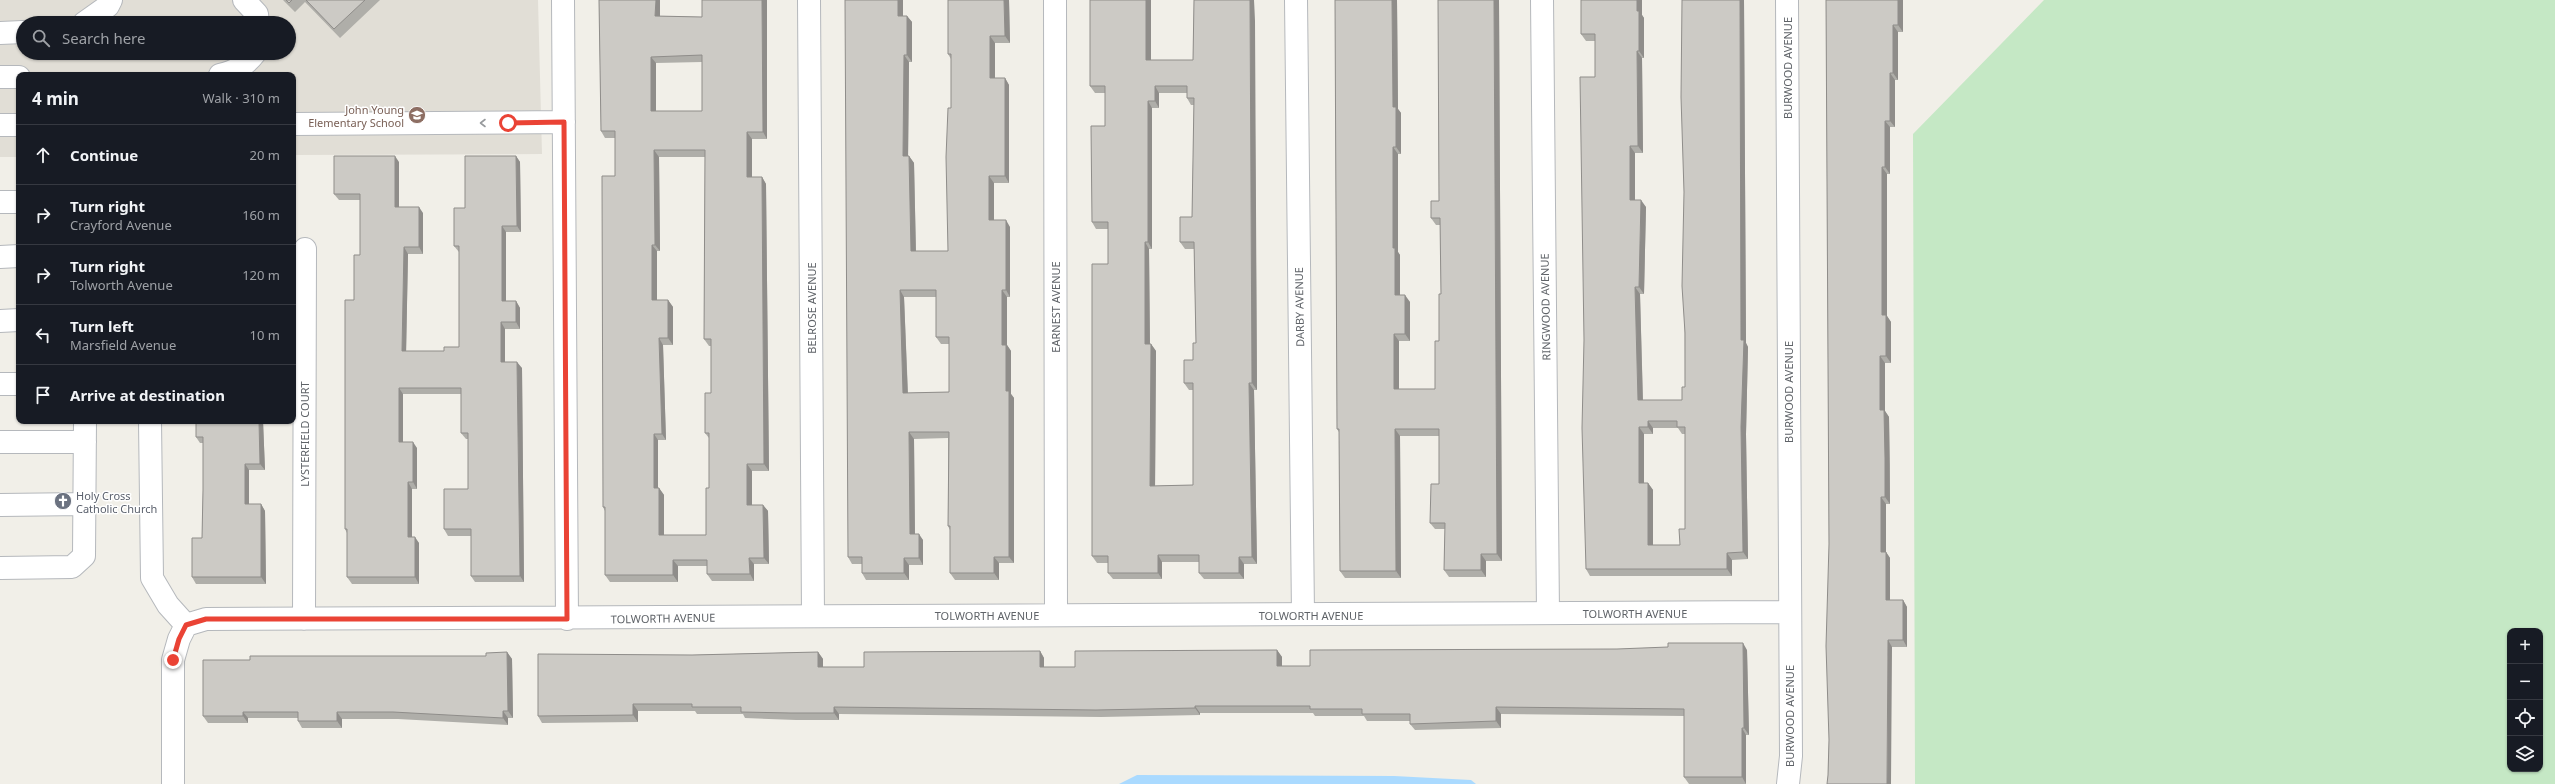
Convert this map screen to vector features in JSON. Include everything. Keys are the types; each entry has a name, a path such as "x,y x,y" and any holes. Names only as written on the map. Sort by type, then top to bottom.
{"street":[{"path":"94,16 108,6 111,0"},
{"path":"244,0 257,16"},
{"path":"563,0 567,619"},
{"name":"BELROSE AVENUE","path":"809,0 813,616"},
{"name":"EARNEST AVENUE","path":"1055,0 1056,615"},
{"name":"DARBY AVENUE","path":"1296,0 1303,614"},
{"name":"RINGWOOD AVENUE","path":"1542,0 1548,613"},
{"name":"BURWOOD AVENUE","path":"1787,0 1789,612 1791,756 1788,784"},
{"path":"0,33 16,32"},
{"path":"232,72 236,71 250,60"},
{"path":"0,77 16,77"},
{"path":"296,124 564,122"},
{"path":"0,125 16,125"},
{"path":"0,202 16,202"},
{"name":"LYSTERFIELD COURT","path":"304,619 305,249"},
{"path":"0,257 16,256"},
{"path":"0,321 16,320"},
{"path":"0,384 16,384"},
{"path":"0,568 72,567 84,556 85,424"},
{"path":"150,424 152,578 168,605 186,625 179,639 173,660 173,784"},
{"path":"0,442 85,442"},
{"path":"0,505 84,504"},
{"name":"TOLWORTH AVENUE","path":"186,625 206,619 567,619 813,616 1789,612"}],"shaded area":[{"name":"John Young Elementary School","path":"0,0 538,0 542,154 296,155 296,72 16,72 16,157 0,157"}],"green space":[{"path":"2044,0 2555,0 2555,784 1915,784 1913,134"}],"water":[{"path":"1137,775 1394,776 1471,780 1476,784 1119,784"}],"building":[{"path":"306,0 365,0 334,29"},
{"path":"599,0 656,0 655,16 702,17 702,0 762,0 763,132 747,132 747,177 762,177 764,464 747,464 747,505 763,505 764,558 749,558 750,574 707,574 707,560 673,560 673,575 605,575 605,507 603,507 602,176 615,176 615,131 601,131","holes":["702,55 702,111 651,111 651,57","654,150 705,150 704,339 711,339 711,393 705,393 705,433 709,433 709,488 706,488 706,535 659,535 659,488 654,488 654,434 662,434 659,338 668,338 668,300 652,300 652,245 655,245"]},
{"path":"845,0 898,0 898,16 907,16 907,55 904,55 903,156 909,156 911,251 948,251 946,157 948,108 951,108 951,54 948,54 948,0 1004,0 1005,36 990,36 990,78 1005,78 1005,176 989,176 989,220 1006,220 1006,290 1002,290 1002,345 1006,345 1006,391 1009,391 1009,557 994,557 994,573 950,573 950,526 948,526 949,432 909,432 910,534 919,534 919,558 904,558 904,573 862,573 862,557 848,557","holes":["900,290 936,290 936,337 949,337 949,392 903,393"]},
{"path":"1090,0 1146,0 1146,60 1193,60 1194,0 1250,0 1252,383 1249,383 1252,557 1239,557 1239,573 1199,573 1199,555 1158,555 1158,573 1108,573 1108,556 1092,556 1092,264 1108,264 1108,222 1092,222 1091,126 1105,126 1105,86 1090,86","holes":["1155,86 1187,86 1187,98 1194,98 1192,217 1180,217 1180,242 1194,242 1196,343 1193,343 1193,360 1184,360 1184,383 1193,383 1193,485 1150,486 1151,344 1145,344 1145,242 1148,242 1148,101 1155,101"]},
{"path":"1335,0 1392,0 1393,107 1396,107 1396,147 1393,147 1393,248 1395,248 1395,295 1405,295 1405,334 1394,334 1394,389 1435,389 1435,341 1439,341 1439,294 1441,294 1440,218 1431,218 1431,201 1439,201 1438,0 1494,0 1497,554 1481,554 1481,570 1444,570 1445,523 1430,523 1431,484 1439,484 1439,429 1395,429 1396,571 1340,571 1339,429 1337,429"},
{"path":"1581,0 1637,0 1637,11 1639,11 1639,51 1637,51 1638,146 1630,146 1630,200 1641,200 1639,287 1635,287 1638,400 1682,400 1682,387 1685,387 1685,333 1682,286 1684,192 1681,97 1682,0 1740,0 1741,340 1744,340 1741,427 1743,552 1727,553 1727,569 1586,569 1582,428 1584,340 1580,77 1595,77 1595,34 1581,34","holes":["1648,421 1677,421 1677,427 1685,427 1685,529 1679,529 1680,545 1648,545 1648,483 1639,483 1639,427 1648,427"]},
{"path":"1826,0 1898,0 1898,25 1893,25 1893,73 1890,73 1890,121 1885,121 1885,167 1882,167 1882,315 1886,315 1886,356 1880,356 1880,410 1884,410 1885,458 1885,497 1881,497 1881,552 1886,552 1886,600 1903,600 1903,640 1888,640 1887,784 1827,784 1829,740 1826,646 1829,544"},
{"path":"334,156 395,156 395,207 419,207 419,247 404,247 402,351 444,351 444,347 459,347 459,246 454,246 454,208 465,208 465,156 516,156 517,226 502,226 502,301 516,301 516,322 501,322 501,362 517,362 520,576 471,576 471,529 444,529 444,489 468,489 468,433 461,433 461,388 399,388 399,442 413,442 413,482 408,482 408,537 415,537 415,577 347,577 347,529 345,529 345,300 354,300 354,255 360,255 360,194 334,194"},
{"path":"196,424 259,424 260,464 245,464 245,504 261,504 261,577 192,577 192,538 202,538 203,437 196,437"},
{"path":"1668,643 1743,643 1744,728 1742,728 1742,777 1684,777 1684,709 1496,707 1496,721 1410,724 1410,714 1362,714 1362,709 1310,709 1310,706 1195,706 1195,708 1096,710 834,707 834,713 791,713 741,712 741,707 692,707 692,704 633,704 633,715 538,716 538,654 692,655 818,652 818,667 864,667 864,652 1040,651 1040,667 1075,667 1075,651 1277,650 1277,666 1310,666 1310,650 1617,649 1668,647"},
{"path":"507,652 508,711 503,711 503,718 393,712 337,712 337,721 298,721 298,712 243,712 243,716 203,716 203,660 250,660 250,656 486,656 486,653"}],"place":[{"name":"John Young Elementary School","path":"417,115"},
{"name":"Holy Cross Catholic Church","path":"63,501"}],"route":[{"path":"173,660 179,639 186,625 206,619 567,619 564,122 508,123"}]}
